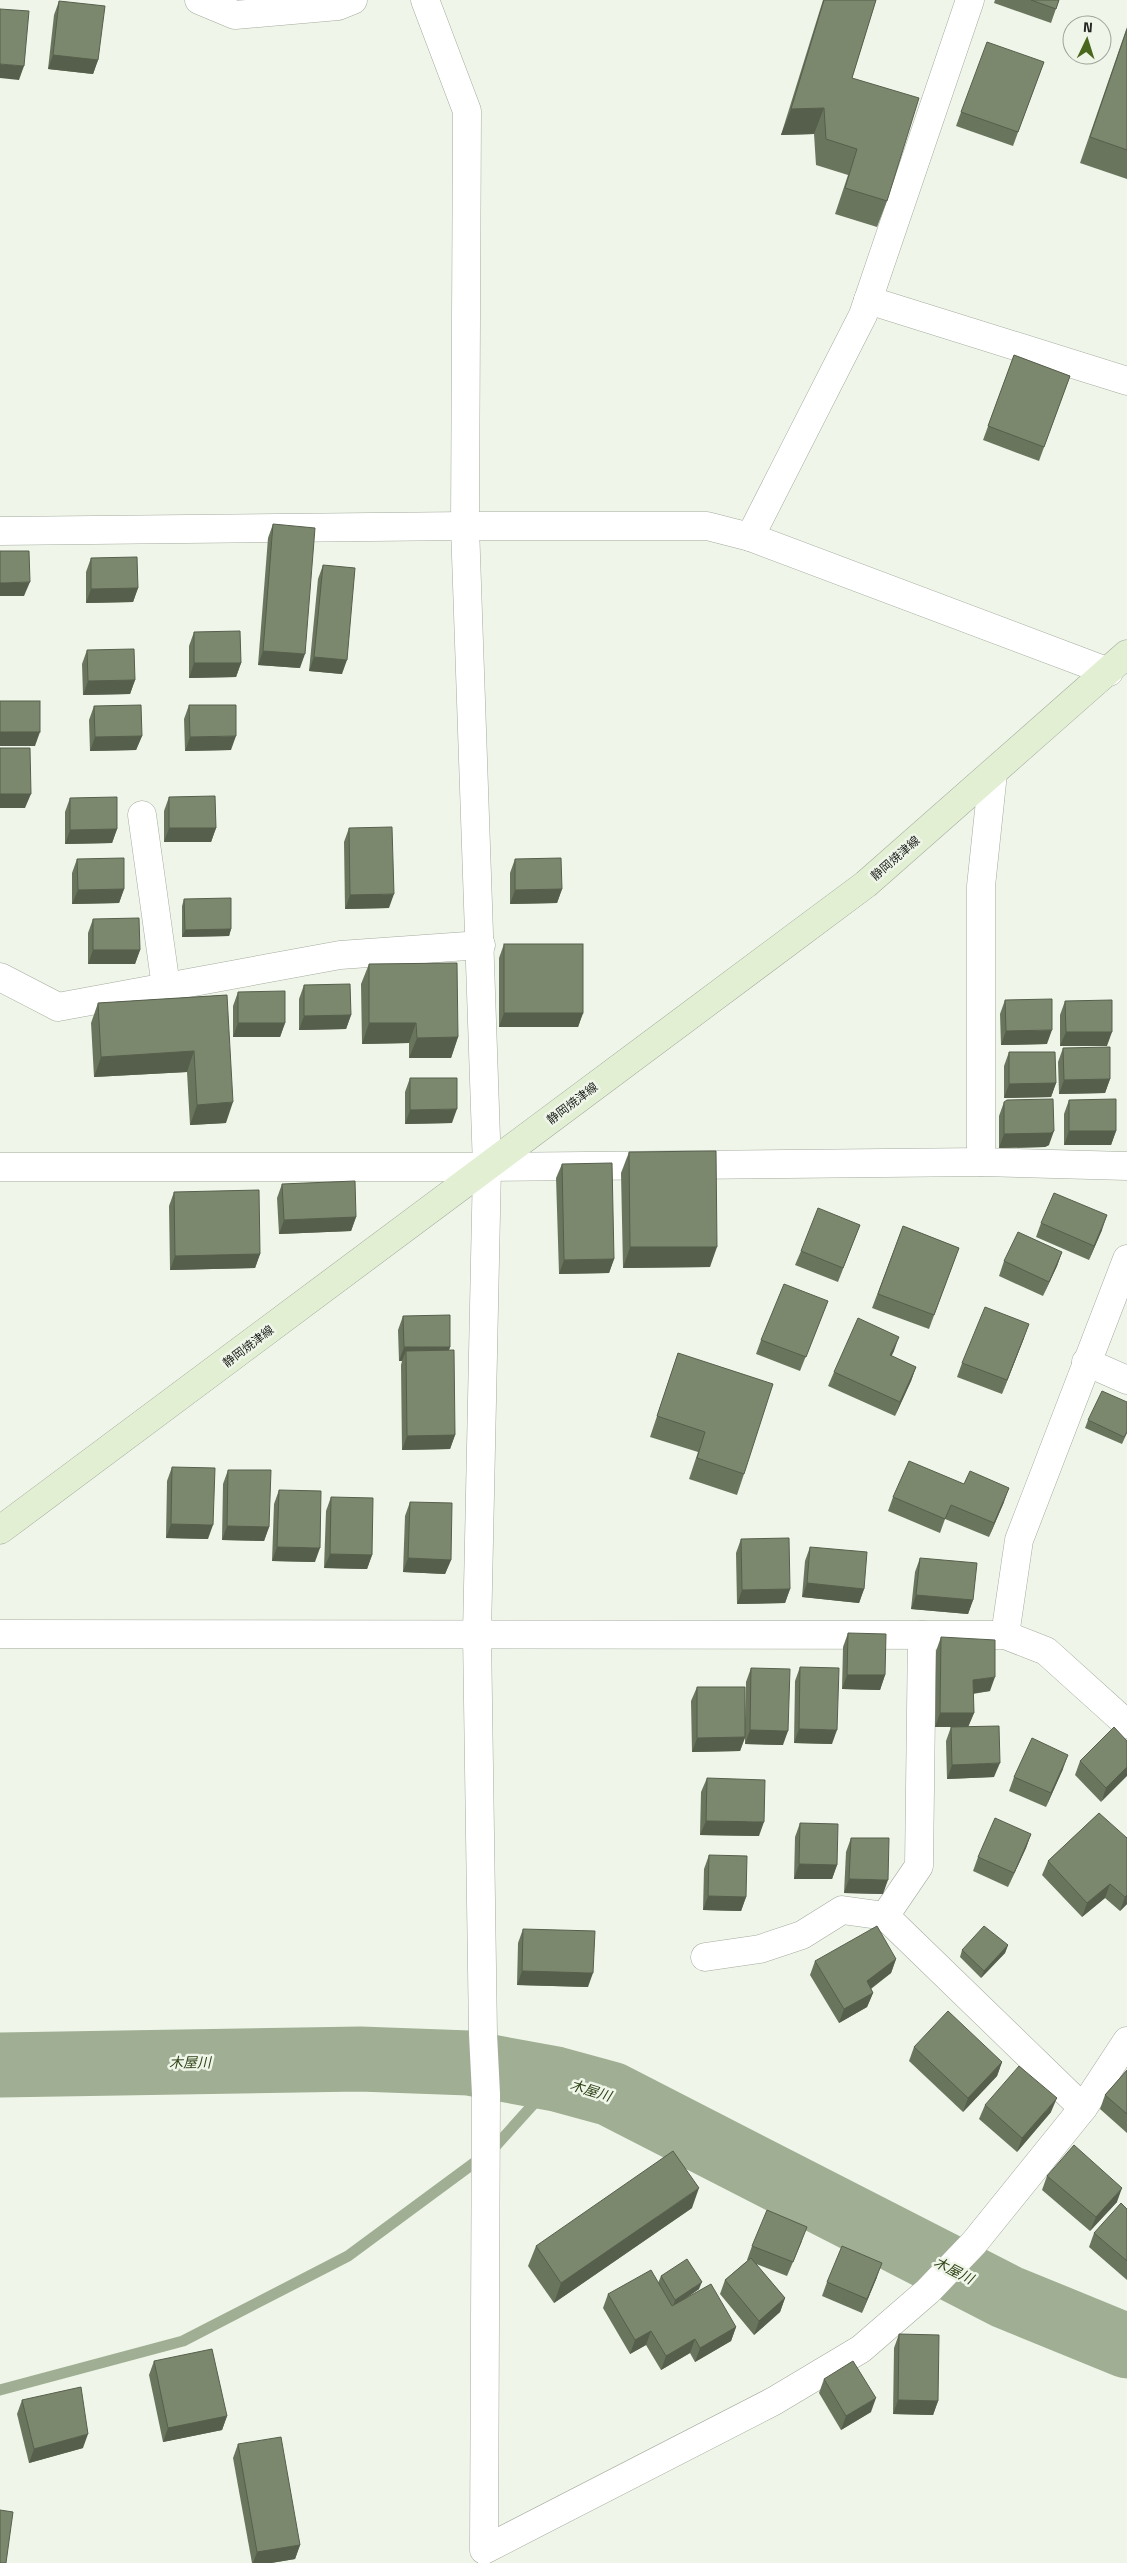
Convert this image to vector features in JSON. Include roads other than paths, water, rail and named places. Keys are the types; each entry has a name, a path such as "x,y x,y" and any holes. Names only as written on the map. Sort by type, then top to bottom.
{"main road":[{"name":"静岡焼津線","path":"0,1530 866,884 1118,663"}],"street":[{"path":"199,0 235,15 338,6 353,0"},
{"path":"425,0 467,111 465,526 481,945 487,1167 477,1634 483,2034 486,2094 484,2550 774,2401 861,2349 928,2290 974,2243 1083,2108 1127,2041"},
{"path":"750,537 863,316 970,0"},
{"path":"868,300 1127,380"},
{"path":"0,531 465,526 707,526 750,537 1118,663"},
{"path":"981,1162 981,886 993,773"},
{"path":"142,815 166,987"},
{"path":"0,978 58,1007 340,955 481,945"},
{"path":"0,1167 487,1167 981,1162 1127,1166"},
{"path":"1005,1635 1019,1540 1127,1259"},
{"path":"1086,1362 1127,1380"},
{"path":"0,1634 1005,1635 1046,1652 1127,1724"},
{"path":"885,1916 919,1866 922,1635"},
{"path":"705,1957 760,1949 802,1935 842,1910 885,1916 1083,2108"}],"waterway":[{"name":"木屋川","path":"0,2065 360,2059 469,2063 556,2079 611,2094 1007,2297 1127,2346"},
{"path":"0,2390 183,2341 348,2256 493,2149 556,2079"}]}
